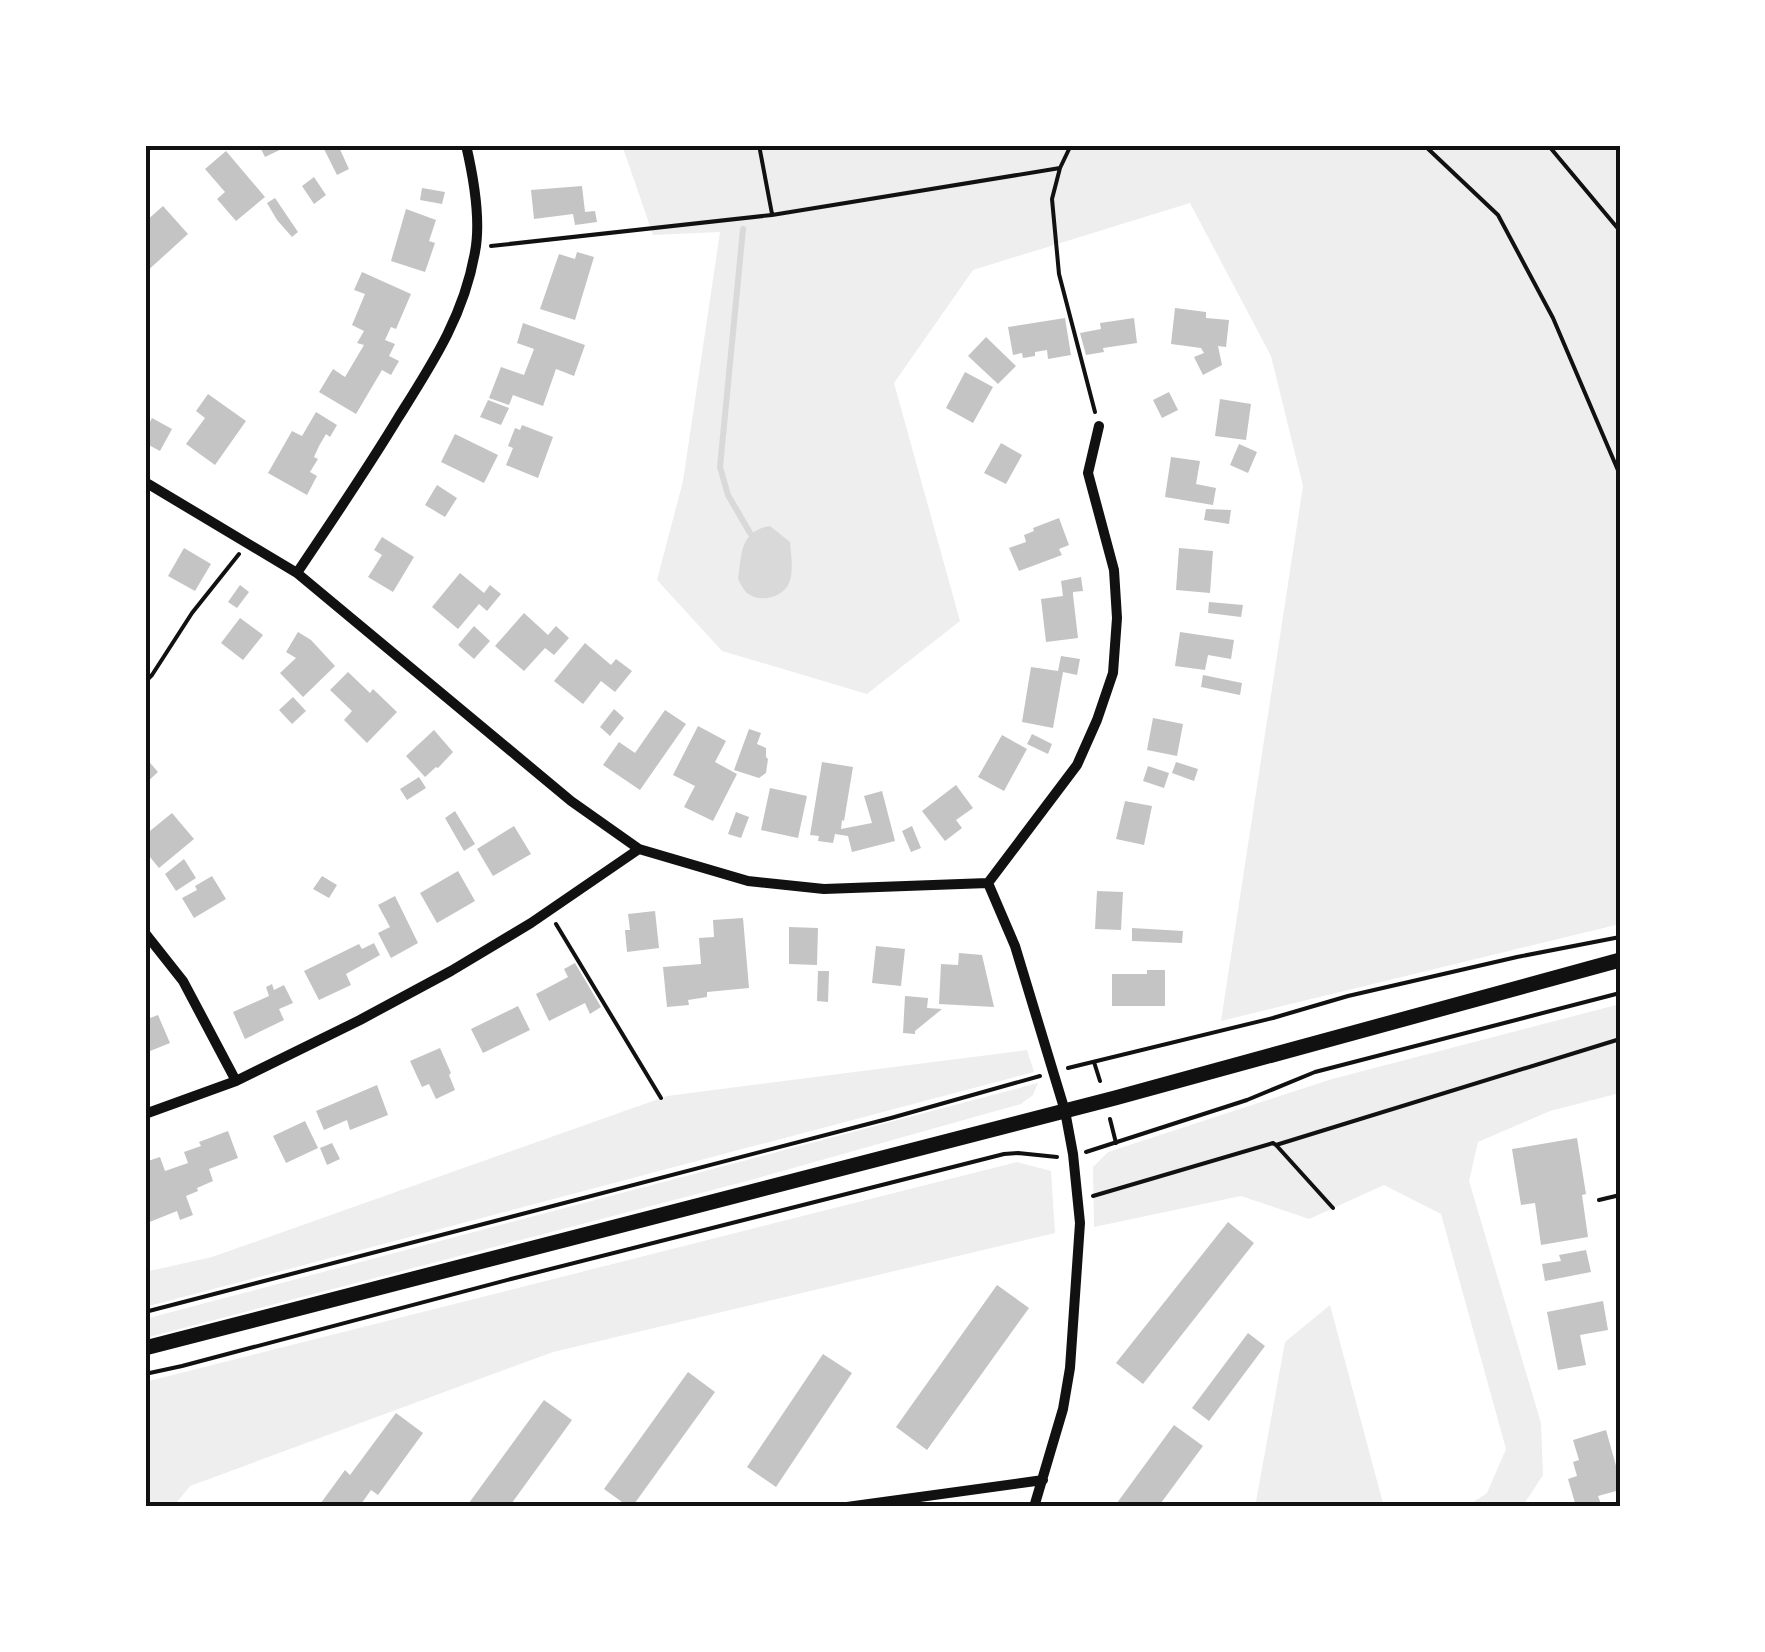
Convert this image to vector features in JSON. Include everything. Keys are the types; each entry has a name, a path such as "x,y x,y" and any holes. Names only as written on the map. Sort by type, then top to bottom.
{"main road":[{"path":"145,1348 1065,1111 1620,960"}],"street":[{"path":"297,573 445,344 467,288 476,247 474,179 466,145"},
{"path":"988,884 1077,765 1114,672 1118,618 1114,570 1088,473 1099,426"},
{"path":"145,482 297,573 571,801 639,849 748,881 824,889 988,884"},
{"path":"145,1114 236,1082 451,972 639,849"},
{"path":"988,884 1014,946 1054,1072 1065,1111 1079,1200 1070,1368 1063,1410 1034,1507"},
{"path":"145,933 183,981 236,1082"},
{"path":"848,1507 1043,1480"}],"path":[{"path":"759,145 772,214"},
{"path":"1071,145 1052,199 1059,274 1099,426"},
{"path":"1424,145 1498,214 1553,318 1620,474"},
{"path":"1548,145 1620,232"},
{"path":"476,247 772,214 1060,168"},
{"path":"145,682 192,613 248,543"},
{"path":"549,911 661,1098"},
{"path":"145,1312 1217,1030 1462,970 1620,937"},
{"path":"145,1374 1004,1154 1056,1158 1073,1154 1247,1100 1315,1072 1620,993"},
{"path":"1079,1200 1620,1039"},
{"path":"1276,1144 1333,1208"},
{"path":"1598,1200 1620,1196"}],"shaded area":[{"path":"622,145 1620,145 1620,924 1221,1021 1303,486 1271,356 1190,203 973,270 894,383 960,621 867,694 722,651 657,580 683,481 720,232 653,235"},
{"path":"770,526 790,542 791,573 782,592 758,598 746,592 738,579 740,560 748,538"},
{"path":"1620,1004 1620,1093 1550,1111 1478,1142 1469,1181 1541,1423 1543,1475 1522,1507 1466,1507 1487,1493 1506,1449 1441,1214 1384,1185 1309,1219 1241,1196 1094,1227 1093,1167 1108,1152 1332,1079"},
{"path":"1027,1050 1034,1072 145,1307 145,1272 212,1257 667,1096"},
{"path":"1038,1083 1033,1095 1021,1104 747,1181 145,1338 145,1319"},
{"path":"1017,1162 1051,1171 1055,1233 553,1352 190,1486 173,1507 145,1507 145,1382"},
{"path":"1330,1305 1384,1507 1255,1507 1285,1342"}],"building":[{"path":"259,145 290,145 265,157"},
{"path":"322,145 338,145 349,169 337,175"},
{"path":"226,151 265,197 236,221 217,199 225,192 205,169"},
{"path":"314,177 326,195 314,204 302,186"},
{"path":"582,186 585,212 595,211 597,222 575,225 573,214 534,219 531,190"},
{"path":"422,188 445,192 442,204 420,200"},
{"path":"275,198 298,232 292,237 267,203"},
{"path":"163,206 188,234 145,273 145,222"},
{"path":"406,209 436,220 429,241 435,243 425,272 391,261"},
{"path":"577,252 594,257 575,320 540,309 559,254 575,259"},
{"path":"362,272 411,294 396,329 391,327 385,340 395,344 389,356 399,361 391,375 382,370 356,414 319,392 333,369 345,377 364,345 357,343 364,331 352,325 365,294 354,290"},
{"path":"1175,308 1206,312 1206,318 1229,320 1226,347 1218,346 1222,365 1203,375 1194,357 1204,353 1201,348 1171,344"},
{"path":"1065,318 1071,355 1048,359 1047,350 1023,358 1022,353 1013,355 1008,327"},
{"path":"1134,318 1137,343 1086,355 1080,333 1101,329 1100,323"},
{"path":"523,323 585,345 574,376 556,369 543,406 513,395 509,405 489,398 501,367 524,375 534,349 517,343"},
{"path":"986,337 1016,366 998,384 968,356"},
{"path":"965,372 993,387 973,423 946,408"},
{"path":"1169,392 1178,410 1162,418 1153,400"},
{"path":"208,394 246,421 215,465 186,444 205,418 196,411"},
{"path":"1220,399 1251,404 1246,440 1215,436"},
{"path":"488,400 509,408 501,425 480,417"},
{"path":"316,412 337,425 330,437 326,434 314,457 318,459 310,472 317,476 307,495 268,473 292,431 302,436"},
{"path":"152,418 172,429 160,451 145,443 145,431"},
{"path":"522,425 553,437 538,478 506,465 515,428 520,430"},
{"path":"455,434 498,455 484,483 441,462"},
{"path":"1001,443 1022,455 1006,484 984,473"},
{"path":"1239,444 1257,452 1248,473 1230,465"},
{"path":"1171,457 1200,461 1196,484 1216,488 1213,505 1165,497"},
{"path":"437,485 457,498 445,517 425,505"},
{"path":"1206,509 1231,510 1229,524 1204,520"},
{"path":"1059,518 1069,545 1059,549 1062,555 1019,571 1009,548 1026,542 1024,535 1033,528"},
{"path":"382,537 414,557 393,592 368,577 382,555 374,550"},
{"path":"184,548 211,564 195,591 168,576"},
{"path":"1179,548 1213,551 1210,593 1176,590"},
{"path":"460,573 484,593 490,585 501,594 487,611 479,604 458,629 432,607"},
{"path":"1081,577 1083,591 1073,592 1078,638 1046,642 1041,599 1063,596 1061,581"},
{"path":"240,585 249,592 237,608 228,602"},
{"path":"1209,602 1243,605 1241,617 1208,613"},
{"path":"524,613 548,635 556,626 569,638 554,655 545,648 524,671 495,646"},
{"path":"240,618 263,635 243,660 221,643"},
{"path":"474,626 490,641 474,659 458,645"},
{"path":"298,632 335,666 303,697 280,673 296,658 286,652"},
{"path":"1180,632 1234,640 1231,659 1208,655 1205,670 1175,666"},
{"path":"585,643 611,665 616,659 632,671 615,692 601,681 583,704 554,681"},
{"path":"1061,656 1080,659 1077,675 1063,672 1053,728 1022,722 1031,667 1058,671"},
{"path":"348,672 397,712 367,743 344,720 352,711 330,690"},
{"path":"1203,675 1242,683 1240,695 1201,687"},
{"path":"293,697 306,711 292,724 279,710"},
{"path":"614,709 624,718 610,736 600,727"},
{"path":"665,710 686,724 640,790 603,765 619,742 635,753"},
{"path":"1153,718 1183,724 1177,756 1147,750"},
{"path":"698,726 726,741 715,762 737,774 713,821 684,807 695,786 673,775"},
{"path":"749,729 761,733 757,744 766,748 766,773 759,778 734,770"},
{"path":"434,730 453,752 425,777 406,756"},
{"path":"1032,734 1052,744 1048,754 1027,744"},
{"path":"1002,735 1027,749 1004,791 978,777"},
{"path":"145,757 158,772 145,784"},
{"path":"822,762 853,767 841,829 872,823 864,796 882,791 895,841 852,852 848,836 835,834 833,843 818,841 819,836 810,835"},
{"path":"1176,762 1198,769 1194,781 1172,773"},
{"path":"1148,766 1169,773 1164,788 1143,781"},
{"path":"419,777 426,788 407,800 400,789"},
{"path":"956,785 973,808 956,820 962,828 945,841 922,811"},
{"path":"770,788 807,796 798,838 761,830"},
{"path":"1125,801 1152,806 1144,845 1116,839"},
{"path":"455,811 475,844 464,851 445,818"},
{"path":"736,812 749,817 741,838 728,834"},
{"path":"172,813 194,839 159,868 145,851 145,835"},
{"path":"514,826 531,854 493,876 477,849"},
{"path":"912,826 921,848 911,852 902,831"},
{"path":"184,859 196,878 176,891 165,874"},
{"path":"458,871 475,901 437,923 420,893"},
{"path":"212,876 226,899 194,918 182,898"},
{"path":"322,876 337,885 329,898 313,889"},
{"path":"1097,891 1123,892 1121,930 1095,929"},
{"path":"395,896 418,943 391,958 378,933 390,927 378,905"},
{"path":"655,911 659,948 627,952 628,914"},
{"path":"743,918 749,988 707,992 707,997 688,1000 689,1005 667,1007 663,967 701,964 699,938 714,937 713,920"},
{"path":"789,927 818,928 817,965 789,964"},
{"path":"1132,928 1183,931 1182,943 1132,941"},
{"path":"374,943 380,955 346,974 351,985 319,1000 304,971 359,944 362,949"},
{"path":"876,946 905,949 901,986 872,983"},
{"path":"959,953 982,955 994,1007 939,1004 941,964 958,965"},
{"path":"575,963 601,1007 590,1014 585,1003 549,1021 536,994 568,977 564,969"},
{"path":"1147,970 1165,970 1165,1006 1112,1006 1112,974 1147,974"},
{"path":"818,971 829,971 828,1002 817,1001"},
{"path":"272,984 274,990 284,985 293,1003 279,1009 284,1020 245,1039 233,1012 269,996 266,987"},
{"path":"905,996 928,998 927,1008 942,1009 915,1034 903,1033"},
{"path":"518,1006 530,1030 483,1053 471,1029"},
{"path":"158,1015 170,1043 145,1053 145,1020"},
{"path":"440,1048 455,1090 436,1099 429,1084 422,1087 410,1061"},
{"path":"377,1085 388,1115 350,1130 347,1120 324,1130 316,1111"},
{"path":"305,1121 318,1148 286,1163 273,1136"},
{"path":"228,1131 238,1158 209,1169 213,1181 186,1196 193,1215 180,1220 177,1211 147,1223 145,1162 160,1157 165,1171 188,1163 184,1152"},
{"path":"1577,1138 1588,1237 1541,1245 1535,1203 1521,1205 1512,1149"},
{"path":"332,1143 340,1159 327,1165 320,1148"},
{"path":"1228,1222 1254,1243 1143,1384 1116,1363"},
{"path":"1586,1250 1591,1272 1545,1281 1542,1264 1561,1261 1559,1255"},
{"path":"997,1285 1029,1308 927,1450 896,1427"},
{"path":"1603,1301 1608,1330 1580,1335 1586,1365 1558,1370 1547,1312"},
{"path":"1248,1333 1265,1346 1209,1421 1192,1408"},
{"path":"823,1354 852,1373 776,1487 747,1467"},
{"path":"688,1372 715,1392 629,1507 604,1489"},
{"path":"544,1400 572,1420 509,1507 466,1507"},
{"path":"396,1413 423,1433 378,1495 371,1490 359,1507 318,1507 345,1470 350,1475"},
{"path":"1174,1425 1203,1446 1158,1507 1114,1507"},
{"path":"1606,1430 1620,1490 1598,1496 1602,1507 1565,1507 1575,1503 1568,1479 1577,1476 1573,1462 1579,1460 1573,1440"}],"waterway":[{"path":"743,229 720,467 728,495 750,533"}]}
